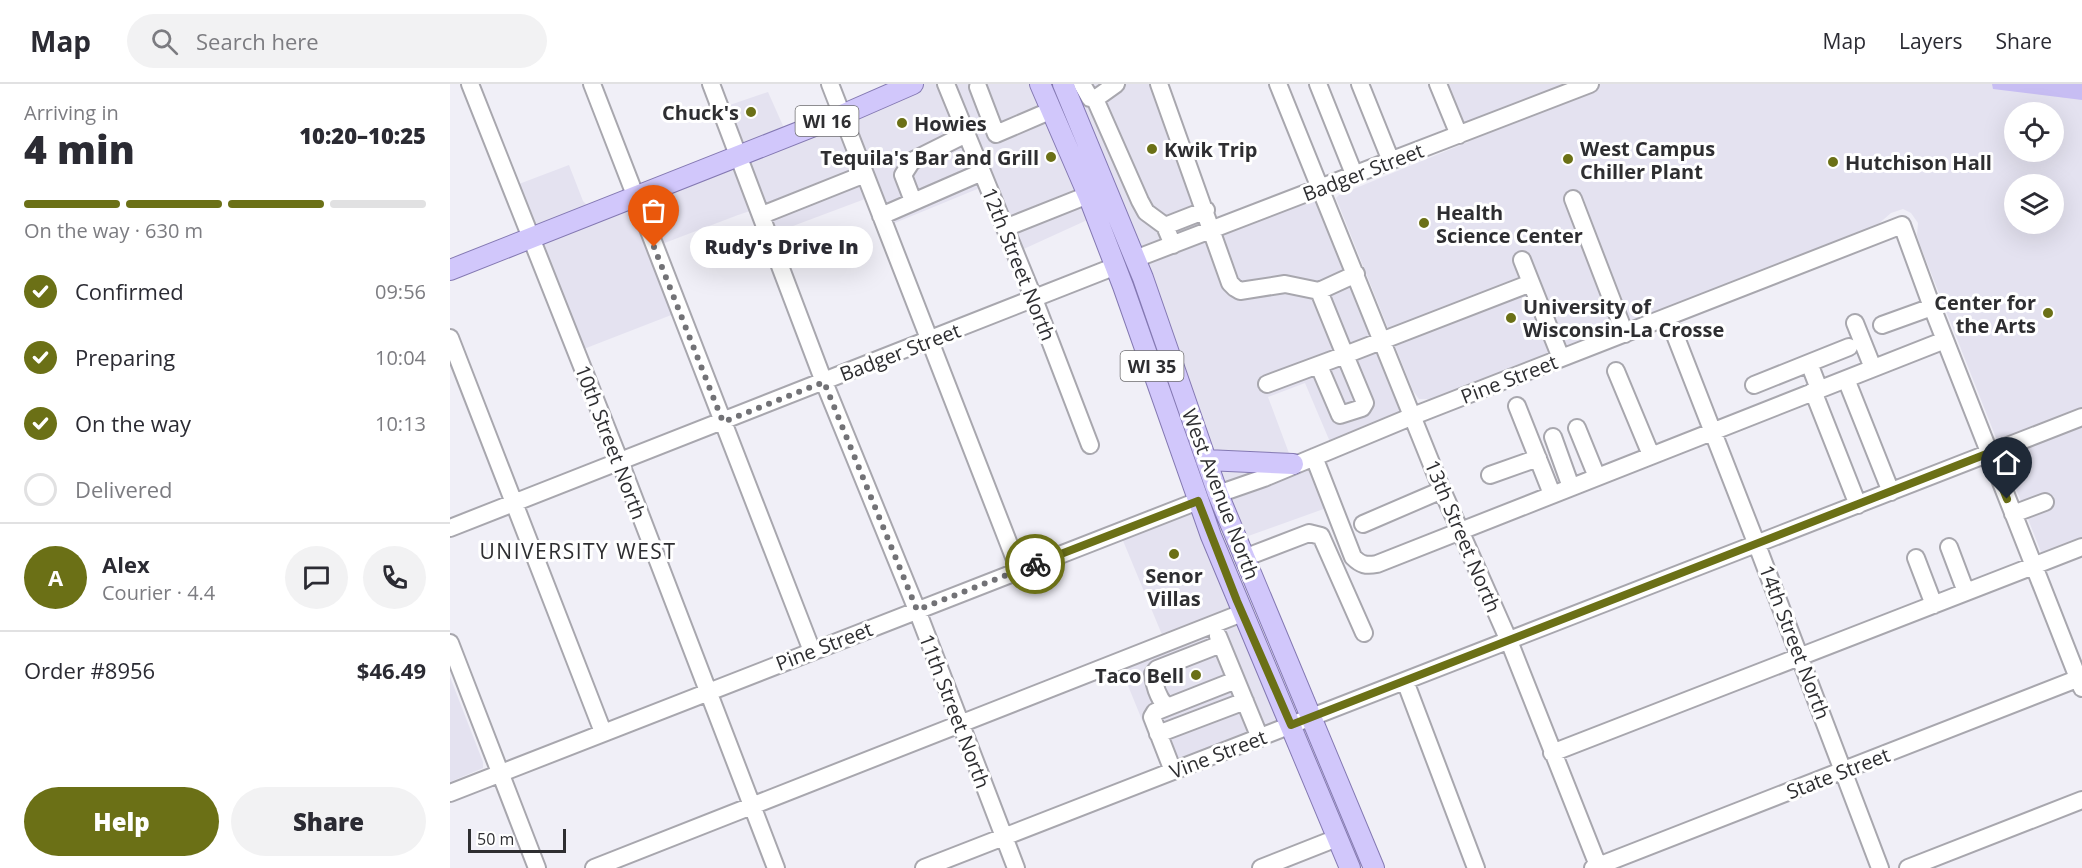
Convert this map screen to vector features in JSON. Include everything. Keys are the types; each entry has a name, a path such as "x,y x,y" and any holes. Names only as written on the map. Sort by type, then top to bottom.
{"main road":[{"name":"WI 16","path":"450,270 842,116 914,84"},
{"name":"West Avenue North","path":"1040,84 1116,266 1198,501 1242,613 1291,725"},
{"name":"West Avenue North","path":"1063,84 1135,259 1218,494 1374,868"},
{"path":"1206,460 1293,465"},
{"name":"WI 35","path":"1291,725 1350,868"}],"street":[{"name":"10th Street North","path":"470,84 620,462 776,868"},
{"path":"592,84 812,651"},
{"name":"11th Street North","path":"711,84 824,382 917,610 1016,868"},
{"path":"830,84 1019,570"},
{"name":"12th Street North","path":"946,84 1034,299 1090,445"},
{"path":"1082,84 1090,98 1105,89 1111,135 1131,183 1146,212 1165,226 1173,245"},
{"path":"1159,84 1206,210 1230,283 1235,288 1240,291 1285,284 1319,291 1356,274"},
{"path":"1278,84 1320,189"},
{"path":"1318,84 1354,174"},
{"path":"1360,84 1391,160"},
{"path":"1438,84 1459,135"},
{"name":"Badger Street","path":"1135,259 1586,85"},
{"path":"978,87 996,134"},
{"path":"913,201 903,175 912,161 968,139 996,134 1052,110"},
{"path":"1089,144 1111,135"},
{"path":"881,216 982,172"},
{"path":"762,215 865,174"},
{"path":"1108,192 1131,183"},
{"name":"13th Street North","path":"1320,189 1442,490 1509,641 1596,867"},
{"path":"1005,228 1088,195"},
{"path":"1573,200 1625,334"},
{"path":"1165,226 1206,210"},
{"name":"Pine Street","path":"1218,494 1264,478 1413,416 1902,225 1932,308"},
{"path":"1522,260 1561,358"},
{"name":"Badger Street","path":"450,528 1116,266"},
{"path":"1267,384 1531,284"},
{"path":"1319,291 1365,404 1362,408 1340,415 1319,366"},
{"path":"1882,325 1932,308 2033,566 2081,681"},
{"name":"14th Street North","path":"1668,317 1880,868"},
{"path":"1855,322 1873,368"},
{"path":"450,338 603,732"},
{"path":"1314,457 1353,557 1360,564 1368,566 1945,340"},
{"path":"1754,385 1849,347"},
{"path":"1809,363 1816,390 1858,505"},
{"path":"1616,371 1651,455"},
{"path":"1846,379 1891,492"},
{"path":"1517,406 1552,494"},
{"name":"Vine Street","path":"924,868 2082,417"},
{"path":"1577,428 1597,477"},
{"path":"1553,437 1571,487"},
{"path":"1490,475 1538,458"},
{"path":"1363,524 1442,490"},
{"name":"Pine Street","path":"450,793 1198,501"},
{"path":"2013,514 2045,502"},
{"path":"1244,558 1309,533 1321,536 1341,527"},
{"path":"1321,536 1364,633"},
{"path":"1949,547 1966,592"},
{"path":"1552,753 2082,547"},
{"path":"1916,558 1934,605"},
{"path":"594,868 1242,613"},
{"path":"1213,624 1260,738"},
{"path":"450,643 537,868"},
{"path":"1170,706 1165,705 1162,701 1153,674 1157,669 1221,644"},
{"path":"1173,771 1152,717 1155,712 1236,680"},
{"path":"1405,681 1476,868"},
{"name":"State Street","path":"1596,867 2081,681"},
{"path":"1158,735 1245,701"},
{"path":"1908,868 2082,800"},
{"path":"1261,868 1337,838"}],"shaded area":[{"path":"913,84 1159,84 1213,229 1320,189 1413,416 1333,449 1305,383 1268,397 1293,464 1314,457 1332,506 1237,540 1112,211 1084,161 1096,216 1015,253 987,185 885,227 873,196 769,235 759,208 738,215 654,247 679,312 576,352 511,187 569,165 583,201 594,213 739,156 721,108 768,92 788,137"},
{"name":"University of Wisconsin-La Crosse","path":"1444,84 2082,84 2082,541 2043,557 1920,245 1917,235 1918,223 1911,213 1903,209 1891,213 1876,226 1432,399 1419,399 1413,391 1336,198 1468,142"},
{"path":"1992,84 2082,84 2082,100 1993,89"},
{"path":"1198,501 1291,725 1164,774 1118,661 1165,642 1119,531"},
{"path":"450,677 483,762 483,768 450,782"}],"way so far":[{"path":"654,247 723,422 824,382 917,610 1035,564"}],"place":[{"name":"Chuck's","path":"751,112"},
{"name":"Howies","path":"902,123"},
{"name":"Kwik Trip","path":"1152,149"},
{"name":"Tequila's Bar and Grill","path":"1051,157"},
{"name":"West Campus Chiller Plant","path":"1568,159"},
{"name":"Hutchison Hall","path":"1833,162"},
{"name":"Health Science Center","path":"1424,223"},
{"name":"Rudy's Drive In","path":"654,247"},
{"name":"Center for the Arts","path":"2048,313"},
{"name":"University of Wisconsin-La Crosse","path":"1511,318"},
{"name":"Senor Villas","path":"1174,554"},
{"name":"Taco Bell","path":"1196,675"}],"district":[{"name":"UNIVERSITY WEST","path":"578,551"}],"route":[{"path":"1035,564 1198,501 1237,601 1291,725 1989,453 2007,499"}]}
